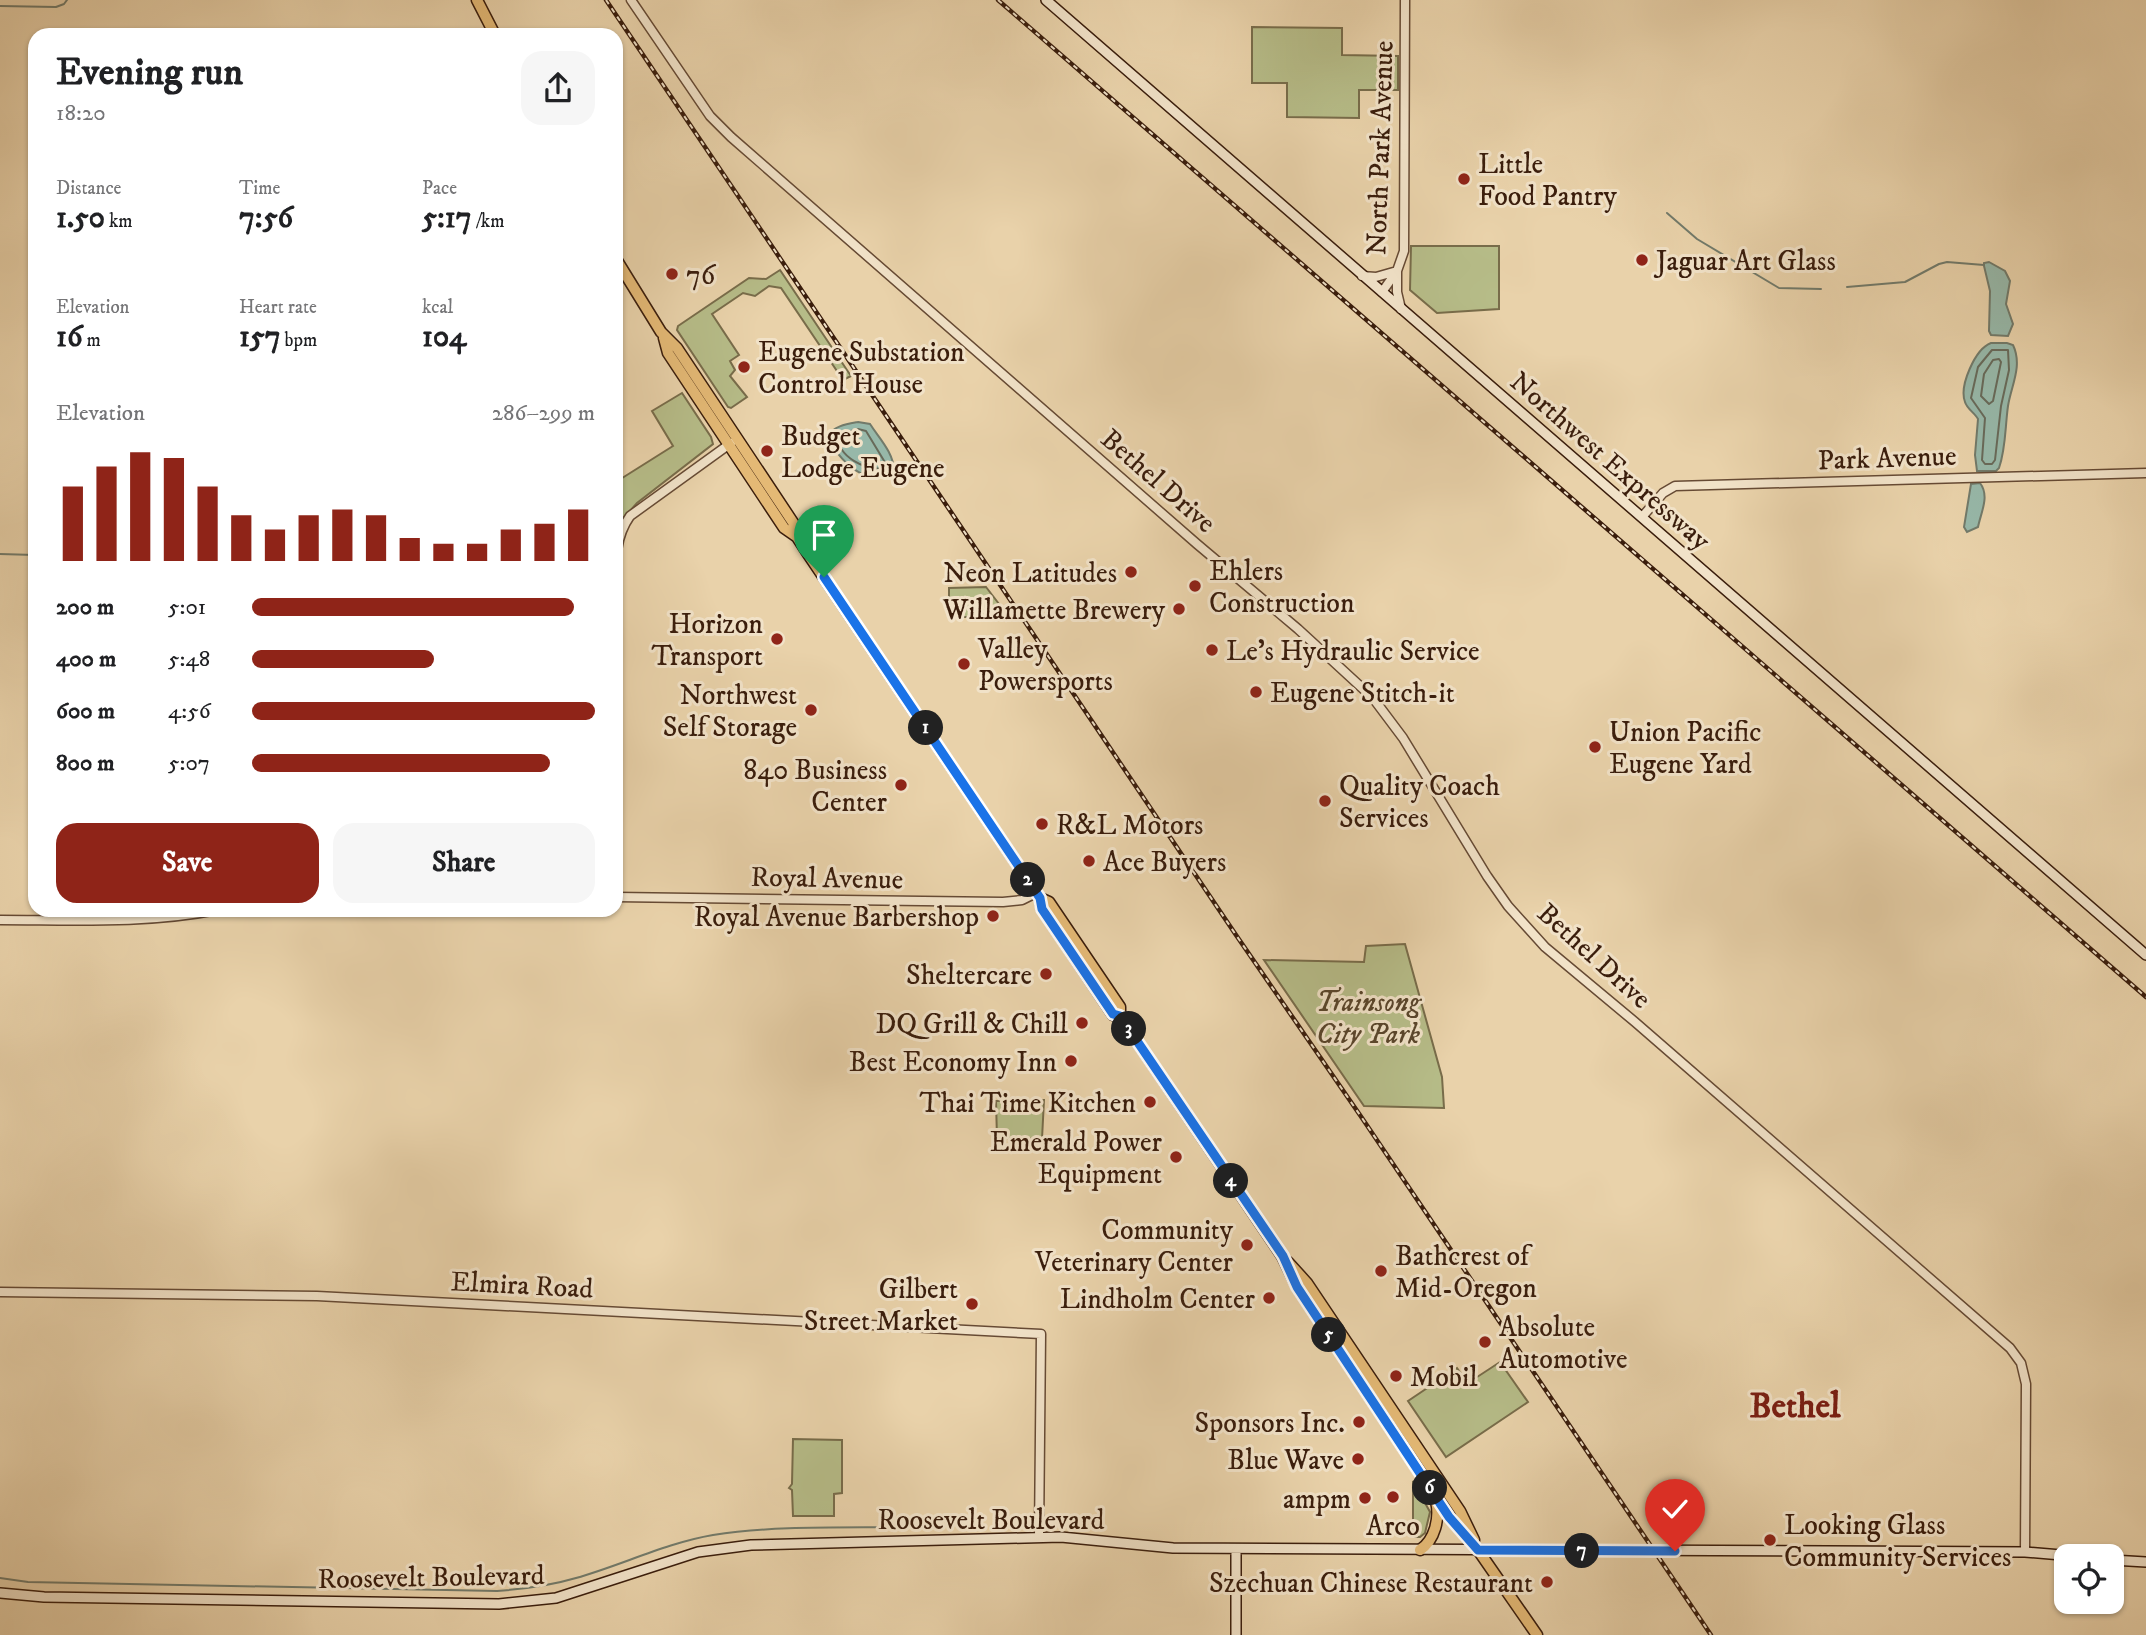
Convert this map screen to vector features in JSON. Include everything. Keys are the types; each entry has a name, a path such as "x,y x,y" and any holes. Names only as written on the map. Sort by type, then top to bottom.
{"main road":[{"path":"477,0 491,28"},
{"name":"Northwest Expressway","path":"1046,0 2146,955"},
{"path":"623,270 664,337 677,348 784,528 797,537 1038,896 1042,909 1113,1014 1120,1016 1283,1256 1307,1283 1453,1500 1478,1550"},
{"path":"1283,1256 1297,1287 1449,1517 1478,1550 1537,1635"},
{"path":"1420,1550 1432,1539 1437,1519 1434,1494"},
{"name":"Roosevelt Boulevard","path":"0,1592 44,1597 499,1604 556,1598 686,1555 725,1547 1039,1537 1104,1540 1157,1548 2025,1552 2054,1554"},
{"path":"1236,1549 1236,1635"},
{"path":"2124,1561 2146,1562"}],"street":[{"name":"Bethel Drive","path":"631,0 710,116 732,138 1298,629 1373,698 1403,738 1498,892 1545,947 2010,1349 2021,1363 2026,1384 2025,1552"},
{"name":"North Park Avenue","path":"1382,292 1404,257 1405,0"},
{"path":"1362,275 1376,277 1397,271 1397,292 1401,309"},
{"path":"623,523 641,506 732,442"},
{"name":"Park Avenue","path":"1642,517 1663,493 1675,486 2146,473"},
{"name":"Royal Avenue","path":"623,897 1003,902 1038,896"},
{"path":"0,920 139,920 178,917"},
{"name":"Elmira Road","path":"0,1292 317,1296 1041,1334 1039,1537"}],"green space":[{"path":"1252,27 1342,28 1342,55 1398,56 1398,90 1359,90 1359,118 1287,117 1287,83 1252,83"},
{"path":"1411,246 1499,246 1499,309 1437,313 1410,290"},
{"path":"780,270 851,376 843,380 781,288 769,286 755,296 743,293 712,314 739,355 730,361 735,370 730,376 747,397 731,408 728,407 677,330 678,326 749,278 766,279"},
{"path":"682,393 713,444 637,503 623,519 623,477 673,446 652,411"},
{"path":"986,587 1009,617 949,617 949,588"},
{"name":"Trainsong City Park","path":"1405,944 1442,1077 1444,1108 1364,1106 1264,960 1364,962 1366,946"},
{"path":"1044,1100 1042,1139 997,1138 996,1101"},
{"path":"1500,1362 1528,1402 1446,1457 1408,1401 1457,1368 1468,1383"},
{"path":"793,1439 842,1440 842,1493 834,1494 834,1516 793,1516 792,1490 789,1488 792,1484"},
{"path":"1413,1481 1430,1512 1425,1533 1420,1537 1413,1537"}],"water":[{"path":"1989,262 2005,271 2010,281 2006,304 2013,324 2008,336 1991,335 1989,331 1990,291 1984,263"},
{"path":"1991,343 2013,345 2017,368 2008,406 1999,468 1996,471 1977,471 1975,455 1978,419 1966,404 1964,387 1974,360 1979,352"},
{"path":"858,422 870,424 889,452 894,471 884,476 864,475 838,454 828,436 837,428"},
{"path":"1980,483 1985,499 1983,510 1978,527 1967,532 1964,527 1971,484"}],"waterway":[{"path":"0,6 56,7 67,0"},
{"path":"1667,213 1697,239 1779,288 1821,289"},
{"path":"1847,287 1905,282 1947,262 1984,265"},
{"path":"0,554 28,555"},
{"path":"0,1578 28,1582 497,1591 566,1581 678,1543 713,1535 787,1528 911,1527"}],"railway":[{"path":"606,0 1711,1635"},
{"path":"998,0 2146,997"}],"place":[{"name":"Little Food Pantry","path":"1464,179"},
{"name":"Jaguar Art Glass","path":"1642,260"},
{"name":"76","path":"672,274"},
{"name":"Eugene Substation Control House","path":"744,367"},
{"name":"Budget Lodge Eugene","path":"767,451"},
{"name":"Neon Latitudes","path":"1131,572"},
{"name":"Ehlers Construction","path":"1195,586"},
{"name":"Willamette Brewery","path":"1179,609"},
{"name":"Horizon Transport","path":"777,639"},
{"name":"Le's Hydraulic Service","path":"1212,650"},
{"name":"Valley Powersports","path":"964,664"},
{"name":"Eugene Stitch-it","path":"1256,692"},
{"name":"Northwest Self Storage","path":"811,710"},
{"name":"Union Pacific Eugene Yard","path":"1595,747"},
{"name":"840 Business Center","path":"901,785"},
{"name":"Quality Coach Services","path":"1325,801"},
{"name":"R&L Motors","path":"1042,824"},
{"name":"Ace Buyers","path":"1089,861"},
{"name":"Royal Avenue Barbershop","path":"993,916"},
{"name":"Sheltercare","path":"1046,974"},
{"name":"DQ Grill & Chill","path":"1082,1023"},
{"name":"Best Economy Inn","path":"1071,1061"},
{"name":"Thai Time Kitchen","path":"1150,1102"},
{"name":"Emerald Power Equipment","path":"1176,1157"},
{"name":"Community Veterinary Center","path":"1247,1245"},
{"name":"Bathcrest of Mid-Oregon","path":"1381,1271"},
{"name":"Lindholm Center","path":"1269,1298"},
{"name":"Gilbert Street Market","path":"972,1304"},
{"name":"Absolute Automotive","path":"1485,1342"},
{"name":"Mobil","path":"1396,1376"},
{"name":"Sponsors Inc.","path":"1359,1422"},
{"name":"Blue Wave","path":"1358,1459"},
{"name":"Arco","path":"1393,1497"},
{"name":"ampm","path":"1365,1498"},
{"name":"Looking Glass Community Services","path":"1770,1540"},
{"name":"Szechuan Chinese Restaurant","path":"1547,1582"}],"district":[{"name":"Bethel","path":"1795,1405"}],"route":[{"path":"824,577 1040,898 1042,909 1113,1014 1120,1016 1283,1256 1297,1287 1449,1517 1478,1550 1675,1551"}]}
